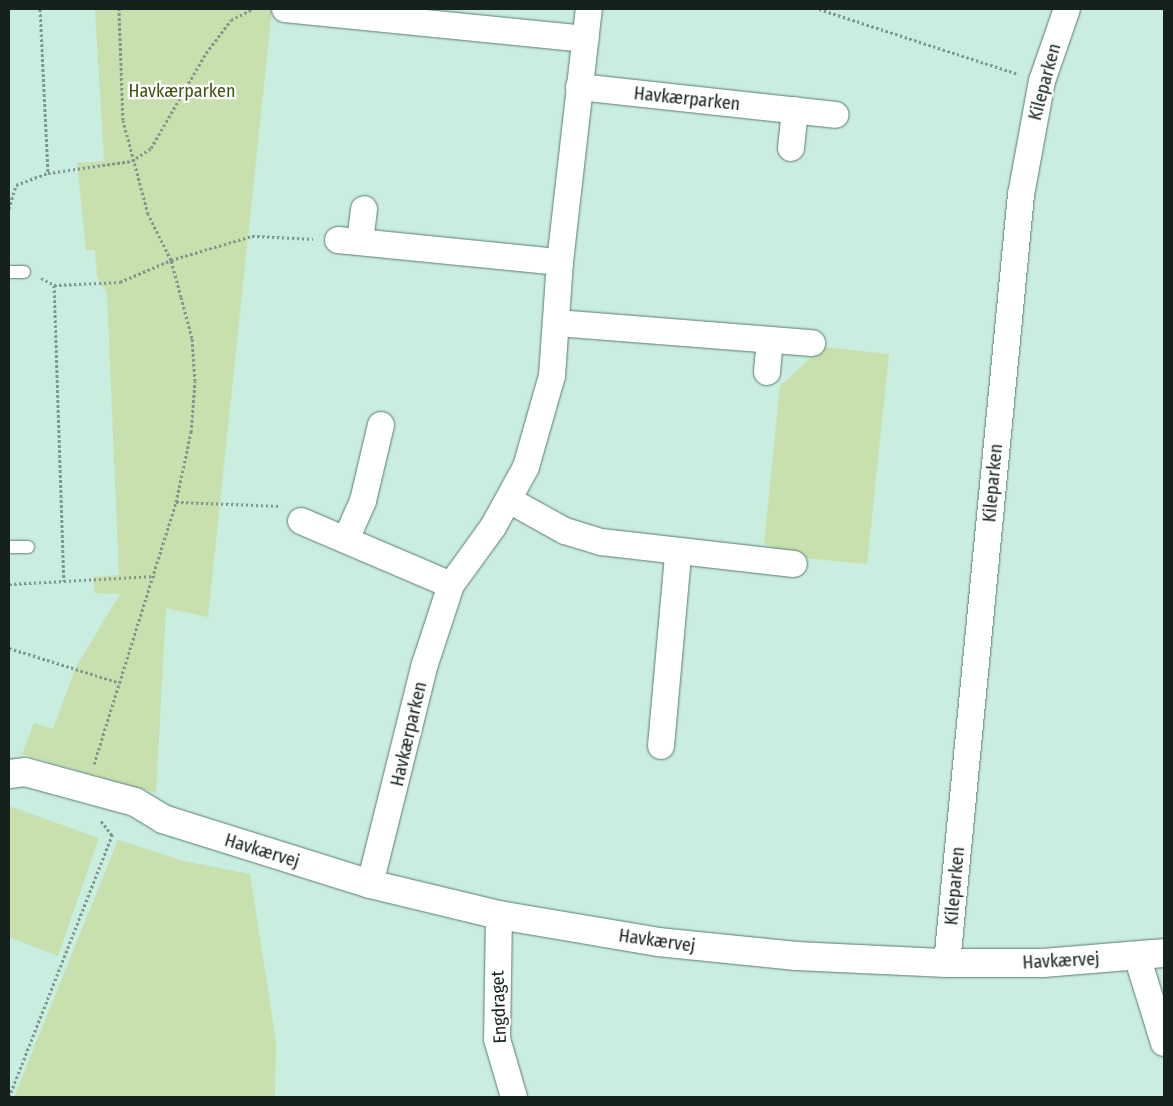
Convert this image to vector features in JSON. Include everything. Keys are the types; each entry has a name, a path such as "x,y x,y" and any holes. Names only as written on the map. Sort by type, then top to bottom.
{"street":[{"path":"285,9 348,11 586,39"},
{"name":"Havkærparken","path":"370,884 425,664 451,585 509,500 526,467 544,407 557,323 560,262 579,87 590,9"},
{"name":"Kileparken","path":"947,963 1021,195 1042,81 1067,9"},
{"name":"Havkærparken","path":"579,87 835,115"},
{"path":"791,148 795,110"},
{"path":"364,209 349,241 560,262"},
{"path":"557,323 812,343"},
{"path":"767,372 770,340"},
{"path":"347,537 363,501 381,425"},
{"path":"509,500 565,531 678,554 794,564"},
{"path":"301,521 347,537 451,585"},
{"path":"661,746 678,554"},
{"name":"Havkærvej","path":"9,774 25,772 135,802 164,819 370,884 499,915 658,942 796,956 947,963 1043,963 1164,953"},
{"name":"Havkærvej","path":"9,778 18,786 125,818 164,819"},
{"name":"Engdraget","path":"499,915 497,1039 514,1097"},
{"path":"1137,956 1164,1043"}],"lane":[{"path":"9,272 24,272"},
{"path":"9,547 28,547"}],"path":[{"path":"40,9 48,173"},
{"path":"93,768 176,502 191,432 195,381 192,338 171,260 148,214 132,161 123,120 119,9"},
{"path":"9,208 16,184 48,173 132,161 162,135 206,53 231,20 253,9"},
{"path":"819,9 1042,81"},
{"path":"24,272 54,285 120,282 171,260 252,236 349,241"},
{"path":"54,285 64,581"},
{"path":"176,502 295,506 304,512 301,521"},
{"path":"9,584 154,576"},
{"path":"9,648 120,683"},
{"path":"9,1097 111,837"}],"green space":[{"name":"Havkærparken","path":"95,9 272,9 208,617 166,608 156,793 22,754 34,723 53,729 76,667 120,594 95,593 93,577 119,575 107,294 97,277 95,250 86,250 77,163 104,161"},
{"path":"822,347 889,354 867,564 804,558 764,544 780,386"},
{"path":"9,806 99,838 58,956 9,937"},
{"path":"118,840 184,861 250,874 276,1041 275,1097 14,1097"}]}
